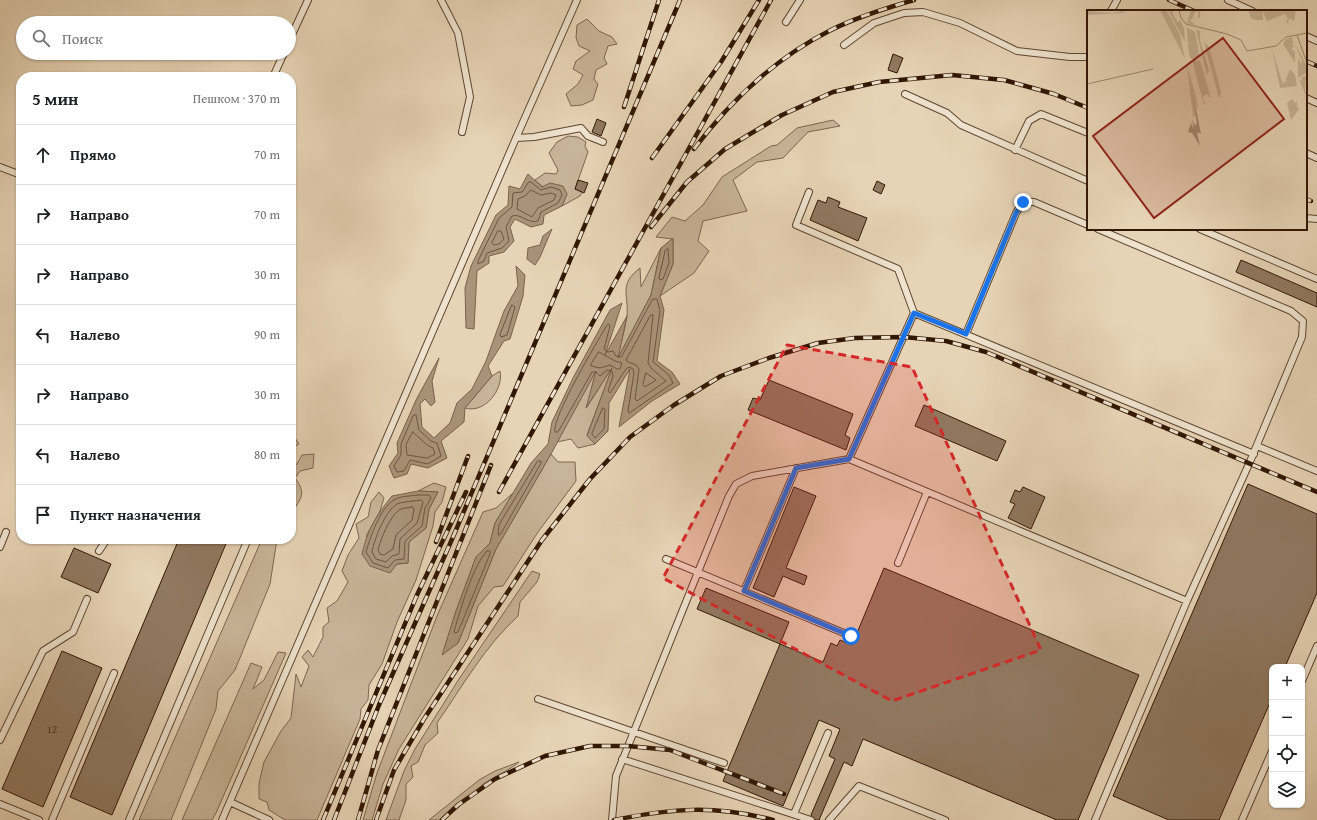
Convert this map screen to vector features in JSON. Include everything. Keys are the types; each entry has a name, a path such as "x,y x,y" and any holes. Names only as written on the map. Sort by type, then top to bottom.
{"lane":[{"path":"296,26 308,0"},
{"path":"441,0 458,33 470,97 462,132"},
{"path":"222,820 516,138 578,0"},
{"path":"786,22 800,0"},
{"path":"1112,10 1117,0"},
{"path":"1228,0 1250,10"},
{"path":"844,45 874,23 904,13 923,12 960,23 1017,51 1070,57 1087,57"},
{"path":"1307,36 1317,41"},
{"path":"274,72 280,60"},
{"path":"905,94 947,113 961,125 1087,181"},
{"path":"1307,98 1317,103"},
{"path":"1015,150 1029,121 1041,114 1087,133"},
{"path":"516,138 534,137 581,128 588,136 603,142"},
{"path":"1307,153 1317,158"},
{"path":"0,167 16,173"},
{"path":"809,192 796,225 898,269 914,313 849,459"},
{"path":"966,334 1016,213 1023,202 1034,202 1087,225"},
{"path":"1307,218 1317,219"},
{"path":"1096,820 1188,601 1254,454 1302,337 1303,322 1291,311 1100,230"},
{"path":"1202,230 1317,279"},
{"path":"914,313 1254,454"},
{"path":"1257,446 1317,471"},
{"path":"612,820 616,776 698,572 729,496 736,484 752,476 849,459 1188,601"},
{"path":"744,591 796,468"},
{"path":"898,562 927,492"},
{"path":"0,547 6,532"},
{"path":"99,551 104,544"},
{"path":"129,820 246,544"},
{"path":"666,559 851,636"},
{"path":"0,740 43,651 73,632 87,599"},
{"path":"1305,674 1317,646"},
{"path":"52,820 114,673"},
{"path":"538,699 724,763"},
{"path":"794,814 828,733"},
{"path":"1242,820 1269,758"},
{"path":"622,759 811,820"},
{"path":"829,820 859,786 945,820"},
{"path":"230,802 269,820"},
{"path":"0,804 39,820"}],"highlighted area":[{"path":"787,345 912,367 1041,650 892,701 663,578"}],"shaded area":[{"path":"587,19 599,31 612,37 617,44 608,46 604,58 607,64 596,70 594,79 598,84 593,100 582,105 571,106 566,94 578,84 583,75 573,69 576,61 590,51 579,46 576,38 577,25"},
{"path":"833,120 840,126 808,132 783,158 757,162 733,180 747,211 703,221 698,241 709,251 694,273 660,296 673,264 673,239 656,237 672,217 685,221 703,205 722,177 771,146 777,145 797,128"},
{"path":"568,136 578,137 586,142 585,146 588,152 575,189 582,192 580,196 562,206 567,194 543,187 535,180 545,173 556,174 558,170 549,153 557,142"},
{"path":"661,248 651,295 617,360 627,316 627,285 633,274 640,268 641,287"},
{"path":"613,366 587,435 595,444 578,448 571,439 557,442 597,368 587,407"},
{"path":"500,371 499,385 492,398 486,404 479,407 472,409 465,408 492,376"},
{"path":"314,454 313,468 300,471 296,477 296,464 302,455"},
{"path":"551,454 558,462 575,462 576,481 538,532 503,586 494,587 478,606 468,639 399,749 383,784 372,820 363,820 377,773 437,616 483,512 496,508 513,493 495,523 490,543 476,557 455,614 443,654 458,643 496,549"},
{"path":"296,479 302,492 296,507"},
{"path":"434,483 446,487 442,502 435,512 433,526 416,580 397,622 382,664 369,685 368,700 361,709 360,719 317,820 285,820 269,810 267,802 259,799 259,783 264,762 281,731 291,718 296,674 301,687 309,666 302,657 308,650 313,657 323,637 323,627 329,622 327,608 337,601 348,582 342,571 348,555 359,538 356,524 368,517 371,502 379,492 384,498 380,511 366,536 397,564 408,563 409,542 426,528 429,509 438,492 418,491"},
{"path":"260,544 276,544 270,584 235,670 218,691 216,709 171,820 139,820"},
{"path":"532,571 540,574 537,582 520,602 518,616 495,640 474,667 437,723 438,733 425,745 418,762 411,766 413,777 406,784 406,800 399,820 386,820 404,771 415,749 459,679"},
{"path":"278,652 286,653 212,820 182,820 251,663 262,667 253,689 264,680"},
{"path":"519,762 483,784 459,807 441,820 429,820 479,780 495,771"}],"water":[{"path":"528,174 542,187 550,183 563,186 567,194 562,206 544,215 543,224 531,227 515,219 510,227 514,241 504,252 489,256 489,263 477,271 474,329 466,328 465,288 471,266 496,215 508,205 509,186 520,189"},
{"path":"552,229 535,265 527,259 528,248 540,245 543,236"},
{"path":"673,238 673,264 660,296 664,310 657,361 672,372 680,384 652,401 619,427 630,369 609,403 608,431 595,444 587,436 612,368 586,408 596,371 551,454 496,549 458,643 442,655 476,557 490,543 495,523 531,463 548,444 552,422 573,378 610,310 622,303 605,355 627,316 618,358 651,295 661,248"},
{"path":"516,266 525,275 523,296 510,339 504,341 488,366 492,376 465,408 464,422 441,441 447,458 428,468 411,464 407,474 394,478 389,466 398,453 397,443 417,398 439,358 432,381 435,402 431,406 425,399 420,404 422,427 434,438 450,423 457,403 472,389 486,361 504,311 518,286"},
{"path":"418,491 438,492 429,509 426,528 409,542 408,563 397,564 390,573 370,566 362,554 370,530 377,516 392,496"}],"building":[{"path":"893,54 903,58 897,73 888,70"},
{"path":"597,119 606,123 601,136 592,132"},
{"path":"578,180 588,183 584,193 575,189"},
{"path":"877,181 885,185 881,194 873,190"},
{"path":"828,197 840,202 838,207 867,218 858,241 810,220 818,200 826,203"},
{"path":"1241,260 1317,293 1317,307 1236,272"},
{"path":"769,380 853,414 845,435 850,438 846,450 748,410 753,398 760,400"},
{"path":"924,405 1006,441 997,461 915,426"},
{"path":"1248,484 1317,514 1317,593 1286,664 1269,664 1269,705 1219,820 1169,820 1113,796"},
{"path":"794,487 816,496 786,568 807,576 804,585 783,576 774,597 753,588"},
{"path":"1023,487 1045,497 1031,529 1008,518 1015,504 1010,502 1015,490 1020,492"},
{"path":"177,544 226,544 112,815 70,797"},
{"path":"74,548 111,564 98,593 61,577"},
{"path":"884,568 1139,675 1078,820 1057,820 863,739 852,766 844,762 819,820 815,820 811,815 835,759 829,756 840,729 819,720 783,806 723,781 780,644 823,662 831,643 837,646 840,640 852,645"},
{"path":"706,588 789,622 780,644 697,609"},
{"path":"62,651 102,668 43,807 2,789"}],"railway":[{"path":"624,107 659,0"},
{"path":"334,820 379,705 453,537 680,0"},
{"path":"652,158 721,62 759,0"},
{"path":"499,492 771,0"},
{"path":"694,149 739,97 773,67 792,53 841,25 872,13 914,0"},
{"path":"1169,0 1192,10"},
{"path":"1307,61 1317,66"},
{"path":"651,227 687,182 725,149 782,115 833,92 879,82 952,75 1004,80 1054,94 1087,108"},
{"path":"1307,199 1311,201"},
{"path":"376,820 394,770 424,719 542,540 590,479 630,437 674,405 721,376 769,358 818,343 855,338 904,337 946,341 986,352 1317,492"},
{"path":"436,542 468,456"},
{"path":"358,820 378,750 491,465"},
{"path":"323,820 417,595 466,492"},
{"path":"442,820 458,805 495,779 545,756 590,746 628,746 670,750 784,794"},
{"path":"614,820 656,813 694,810 732,812 773,820"}],"route":[{"path":"851,636 744,591 796,468 849,459 914,313 966,334 1016,213 1023,202"}]}
